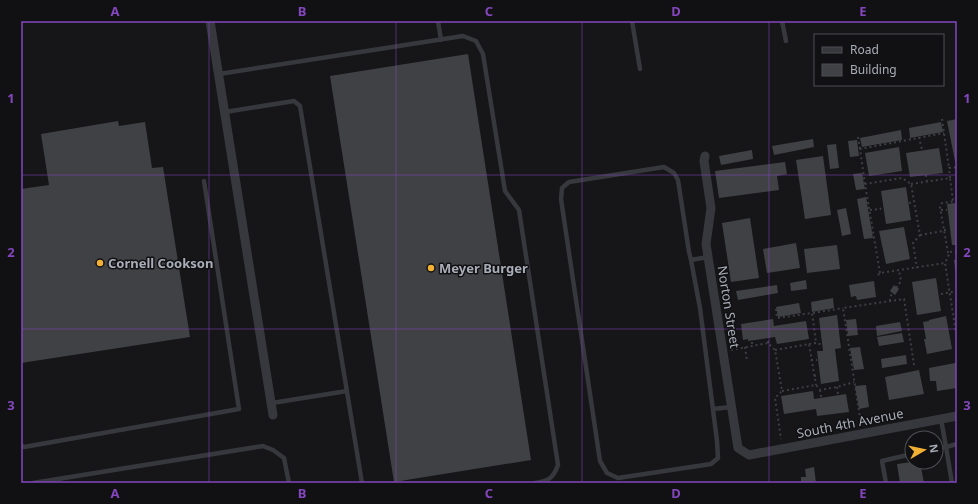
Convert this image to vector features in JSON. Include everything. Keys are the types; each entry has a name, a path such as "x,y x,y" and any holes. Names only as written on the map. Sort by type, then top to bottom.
{"street":[{"path":"210,21 274,415"},
{"name":"Norton Street","path":"705,156 704,161 711,208 706,244 738,448 749,455"},
{"name":"South 4th Avenue","path":"749,455 957,416"}],"lane":[{"path":"438,21 441,40"},
{"path":"632,21 640,69"},
{"path":"782,21 786,41"},
{"path":"219,74 463,36 476,41 483,54 505,191 519,210 558,465 555,474 550,478 545,481 535,483"},
{"path":"225,112 294,101 300,106 362,483"},
{"path":"664,167 674,173 678,180 689,252 692,260 718,441 718,458 711,464 618,478 607,473 600,461 560,199 562,188 569,182 664,167"},
{"path":"21,445 24,447 239,409 204,182"},
{"path":"692,260 708,257"},
{"path":"272,403 347,391"},
{"path":"713,409 731,406"},
{"path":"941,419 952,483"},
{"path":"946,447 957,444"},
{"path":"33,483 263,446 274,450 284,458 289,483"},
{"path":"886,483 882,461 904,456"}],"path":[{"path":"942,119 950,168 953,201"},
{"path":"860,149 944,133"},
{"path":"858,137 879,274 944,264"},
{"path":"919,137 922,150"},
{"path":"950,168 957,167"},
{"path":"926,175 927,182"},
{"path":"865,184 902,178 911,184 950,178"},
{"path":"911,184 920,235"},
{"path":"949,255 940,207 942,203 957,200"},
{"path":"909,203 914,202"},
{"path":"870,210 882,208"},
{"path":"941,210 947,210"},
{"path":"917,268 913,243 920,235 949,230"},
{"path":"957,251 950,252 944,264 957,338"},
{"path":"890,301 890,297 901,281 898,270"},
{"path":"941,294 957,291"},
{"path":"776,308 777,318 904,299 914,365"},
{"path":"843,308 861,424 867,423"},
{"path":"812,313 816,343"},
{"path":"768,338 768,343 775,350 782,391"},
{"path":"731,350 768,343"},
{"path":"775,350 816,343 821,344"},
{"path":"809,344 816,385 820,390 821,397"},
{"path":"745,347 748,361"},
{"path":"811,360 817,360"},
{"path":"814,376 819,376"},
{"path":"820,390 854,382"},
{"path":"775,440 782,439 775,398 782,391 816,385"},
{"path":"837,387 838,394"}],"building":[{"name":"Meyer Burger","path":"468,54 531,460 394,482 330,76"},
{"path":"957,119 957,161 955,161 947,121"},
{"name":"Cornell Cookson","path":"118,121 119,126 145,122 152,168 163,167 190,337 21,363 21,189 49,185 41,134"},
{"path":"941,122 943,132 910,138 909,128"},
{"path":"901,130 902,140 862,147 860,138"},
{"path":"813,139 814,147 774,155 772,146"},
{"path":"857,140 859,156 850,157 848,141"},
{"path":"836,144 839,168 830,169 827,145"},
{"path":"899,147 902,171 869,176 865,153"},
{"path":"939,148 943,173 910,177 906,153"},
{"path":"752,150 753,159 721,165 719,156"},
{"path":"823,156 831,215 805,219 796,160"},
{"path":"785,162 787,174 777,176 779,190 719,198 715,171"},
{"path":"862,173 865,189 856,190 853,174"},
{"path":"906,187 911,220 886,224 881,191"},
{"path":"866,197 873,238 864,239 857,199"},
{"path":"955,203 957,211 957,245 952,245 947,204"},
{"path":"846,208 851,234 842,236 837,210"},
{"path":"750,218 759,278 731,282 722,223"},
{"path":"904,227 910,259 886,264 879,231"},
{"path":"796,243 800,268 767,273 763,249"},
{"path":"837,245 840,269 807,273 804,249"},
{"path":"954,260 957,260 957,276 956,276"},
{"path":"936,278 941,311 917,315 912,282"},
{"path":"806,280 807,289 791,291 790,283"},
{"path":"874,281 876,297 857,300 856,296 851,297 849,285"},
{"path":"777,285 778,293 738,300 736,291"},
{"path":"894,285 899,289 895,295 890,291"},
{"path":"833,298 834,308 812,312 811,302"},
{"path":"799,303 801,313 778,317 776,307"},
{"path":"837,315 841,348 835,349 839,381 821,384 817,351 823,351 819,318"},
{"path":"946,316 952,349 927,354 923,322"},
{"path":"773,319 774,326 806,321 809,339 777,344 775,337 748,341 748,339 743,340 741,324"},
{"path":"856,319 858,335 848,336 846,320"},
{"path":"900,322 902,331 877,336 876,326"},
{"path":"902,333 904,342 879,346 877,337"},
{"path":"860,347 864,369 854,370 850,348"},
{"path":"906,355 907,364 882,368 881,359"},
{"path":"957,363 957,388 937,391 936,381 930,381 929,368"},
{"path":"919,370 924,394 889,400 885,377"},
{"path":"866,385 869,407 859,409 855,386"},
{"path":"813,391 814,399 846,394 849,412 817,416 816,409 784,414 781,396"},
{"path":"904,463 904,470 922,470 924,483 900,483 897,464"},
{"path":"814,467 816,483 801,483 801,477 806,477 805,469"}],"place":[{"name":"Cornell Cookson","path":"100,263"},
{"name":"Meyer Burger","path":"431,268"}]}
